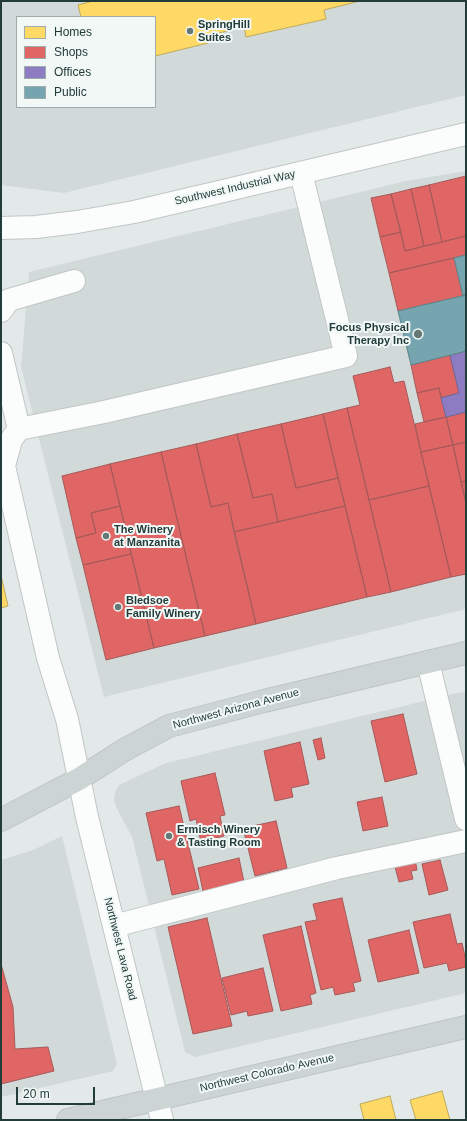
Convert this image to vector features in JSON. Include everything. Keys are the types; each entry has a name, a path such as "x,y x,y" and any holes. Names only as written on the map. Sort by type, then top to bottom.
{"main road":[{"name":"Northwest Arizona Avenue","path":"1,820 79,779 124,750 169,726 264,701 466,653"},
{"name":"Northwest Colorado Avenue","path":"68,1120 466,1027"}],"street":[{"name":"Southwest Industrial Way","path":"1,228 36,227 70,223 134,212 466,134"},
{"path":"1,353 19,430 127,407 346,356 301,173"},
{"path":"1,311 9,300 74,281"},
{"name":"Northwest Lava Road","path":"19,430 10,440 4,466 48,658 67,719 79,779 162,1120"},
{"path":"428,662 466,819"},
{"path":"114,926 337,868 466,841"}],"shaded area":[{"path":"1,1 466,1 466,95 64,193 1,185"},
{"path":"466,171 466,609 104,697 21,367 29,272 406,181"},
{"path":"466,691 466,993 195,1057 185,1052 132,837 117,809 114,800 115,792 119,785 166,763"},
{"path":"62,836 117,1064 113,1071 1,1097 1,860 33,850"}],"building: Homes":[{"name":"SpringHill Suites","path":"93,1 360,1 324,10 326,19 246,37 244,27 206,36 208,43 156,56 156,16 81,16 78,5"},
{"path":"1,575 8,606 1,608"},
{"path":"442,1091 450,1120 416,1120 410,1100"},
{"path":"390,1096 396,1120 364,1120 360,1104"}],"building: Shops":[{"path":"466,176 466,236 442,242 429,185"},
{"path":"429,185 442,242 424,246 411,189"},
{"path":"411,189 424,246 405,251 391,194"},
{"path":"391,194 401,232 380,237 371,198"},
{"path":"401,232 405,251 466,236 466,255 389,273 380,237"},
{"path":"454,258 463,296 398,311 389,273"},
{"path":"450,355 459,393 441,398 439,388 417,393 411,365"},
{"path":"390,367 394,383 404,381 429,486 369,500 347,408 360,405 353,376"},
{"path":"439,388 446,417 424,422 417,393"},
{"path":"347,408 391,592 367,597 323,414"},
{"path":"466,412 466,442 453,445 446,417"},
{"path":"323,414 338,478 296,488 281,424"},
{"path":"446,417 453,445 421,452 415,424"},
{"path":"281,424 296,488 338,478 345,506 278,522 272,494 253,498 237,434"},
{"path":"237,434 253,498 272,494 278,522 234,532 228,503 211,507 196,444"},
{"path":"466,442 466,481 461,482 453,445"},
{"path":"196,444 211,507 228,503 256,624 205,636 161,452"},
{"path":"453,445 466,503 466,574 451,577 421,452"},
{"path":"161,452 205,636 154,648 110,464"},
{"path":"110,464 120,506 91,513 96,533 76,538 62,476"},
{"path":"466,481 466,503 461,482"},
{"path":"429,486 451,577 391,592 369,500"},
{"name":"The Winery at Manzanita","path":"120,506 131,554 83,565 76,538 96,533 91,513"},
{"path":"345,506 367,597 256,624 234,532"},
{"name":"Bledsoe Family Winery","path":"131,554 154,648 106,660 83,565"},
{"path":"403,714 417,774 385,782 371,721"},
{"path":"321,738 325,758 318,760 313,740"},
{"path":"300,742 309,784 291,788 293,797 275,801 264,751"},
{"path":"215,773 225,815 220,816 224,836 201,842 196,819 190,821 181,781"},
{"path":"382,797 388,826 363,831 357,802"},
{"name":"Ermisch Winery & Tasting Room","path":"179,806 199,889 172,895 164,859 157,861 146,813"},
{"path":"276,821 287,868 255,876 243,828"},
{"path":"414,854 417,870 411,871 413,879 399,882 393,859"},
{"path":"239,858 244,882 203,891 198,868"},
{"path":"440,860 448,890 429,895 422,864"},
{"path":"342,898 361,981 353,983 355,991 335,995 333,987 321,990 305,922 317,920 313,904"},
{"path":"450,914 457,944 462,943 466,967 449,971 447,963 424,968 413,922"},
{"path":"207,918 232,1026 193,1034 168,927"},
{"path":"301,926 316,993 310,995 312,1004 281,1011 263,935"},
{"path":"409,930 419,973 378,982 368,940"},
{"path":"1,964 13,1007 15,1049 48,1047 54,1071 1,1084"},
{"path":"263,968 273,1011 248,1016 247,1011 231,1015 222,978"}],"building: Offices":[{"path":"466,351 466,412 446,417 441,398 459,393 450,355"}],"building: Public":[{"path":"466,255 466,295 463,296 454,258"},
{"path":"466,295 466,351 411,365 398,311"}],"place":[{"name":"SpringHill Suites","path":"190,31"},
{"name":"Focus Physical Therapy Inc","path":"418,334"},
{"name":"The Winery at Manzanita","path":"106,536"},
{"name":"Bledsoe Family Winery","path":"118,607"},
{"name":"Ermisch Winery & Tasting Room","path":"169,836"}]}
